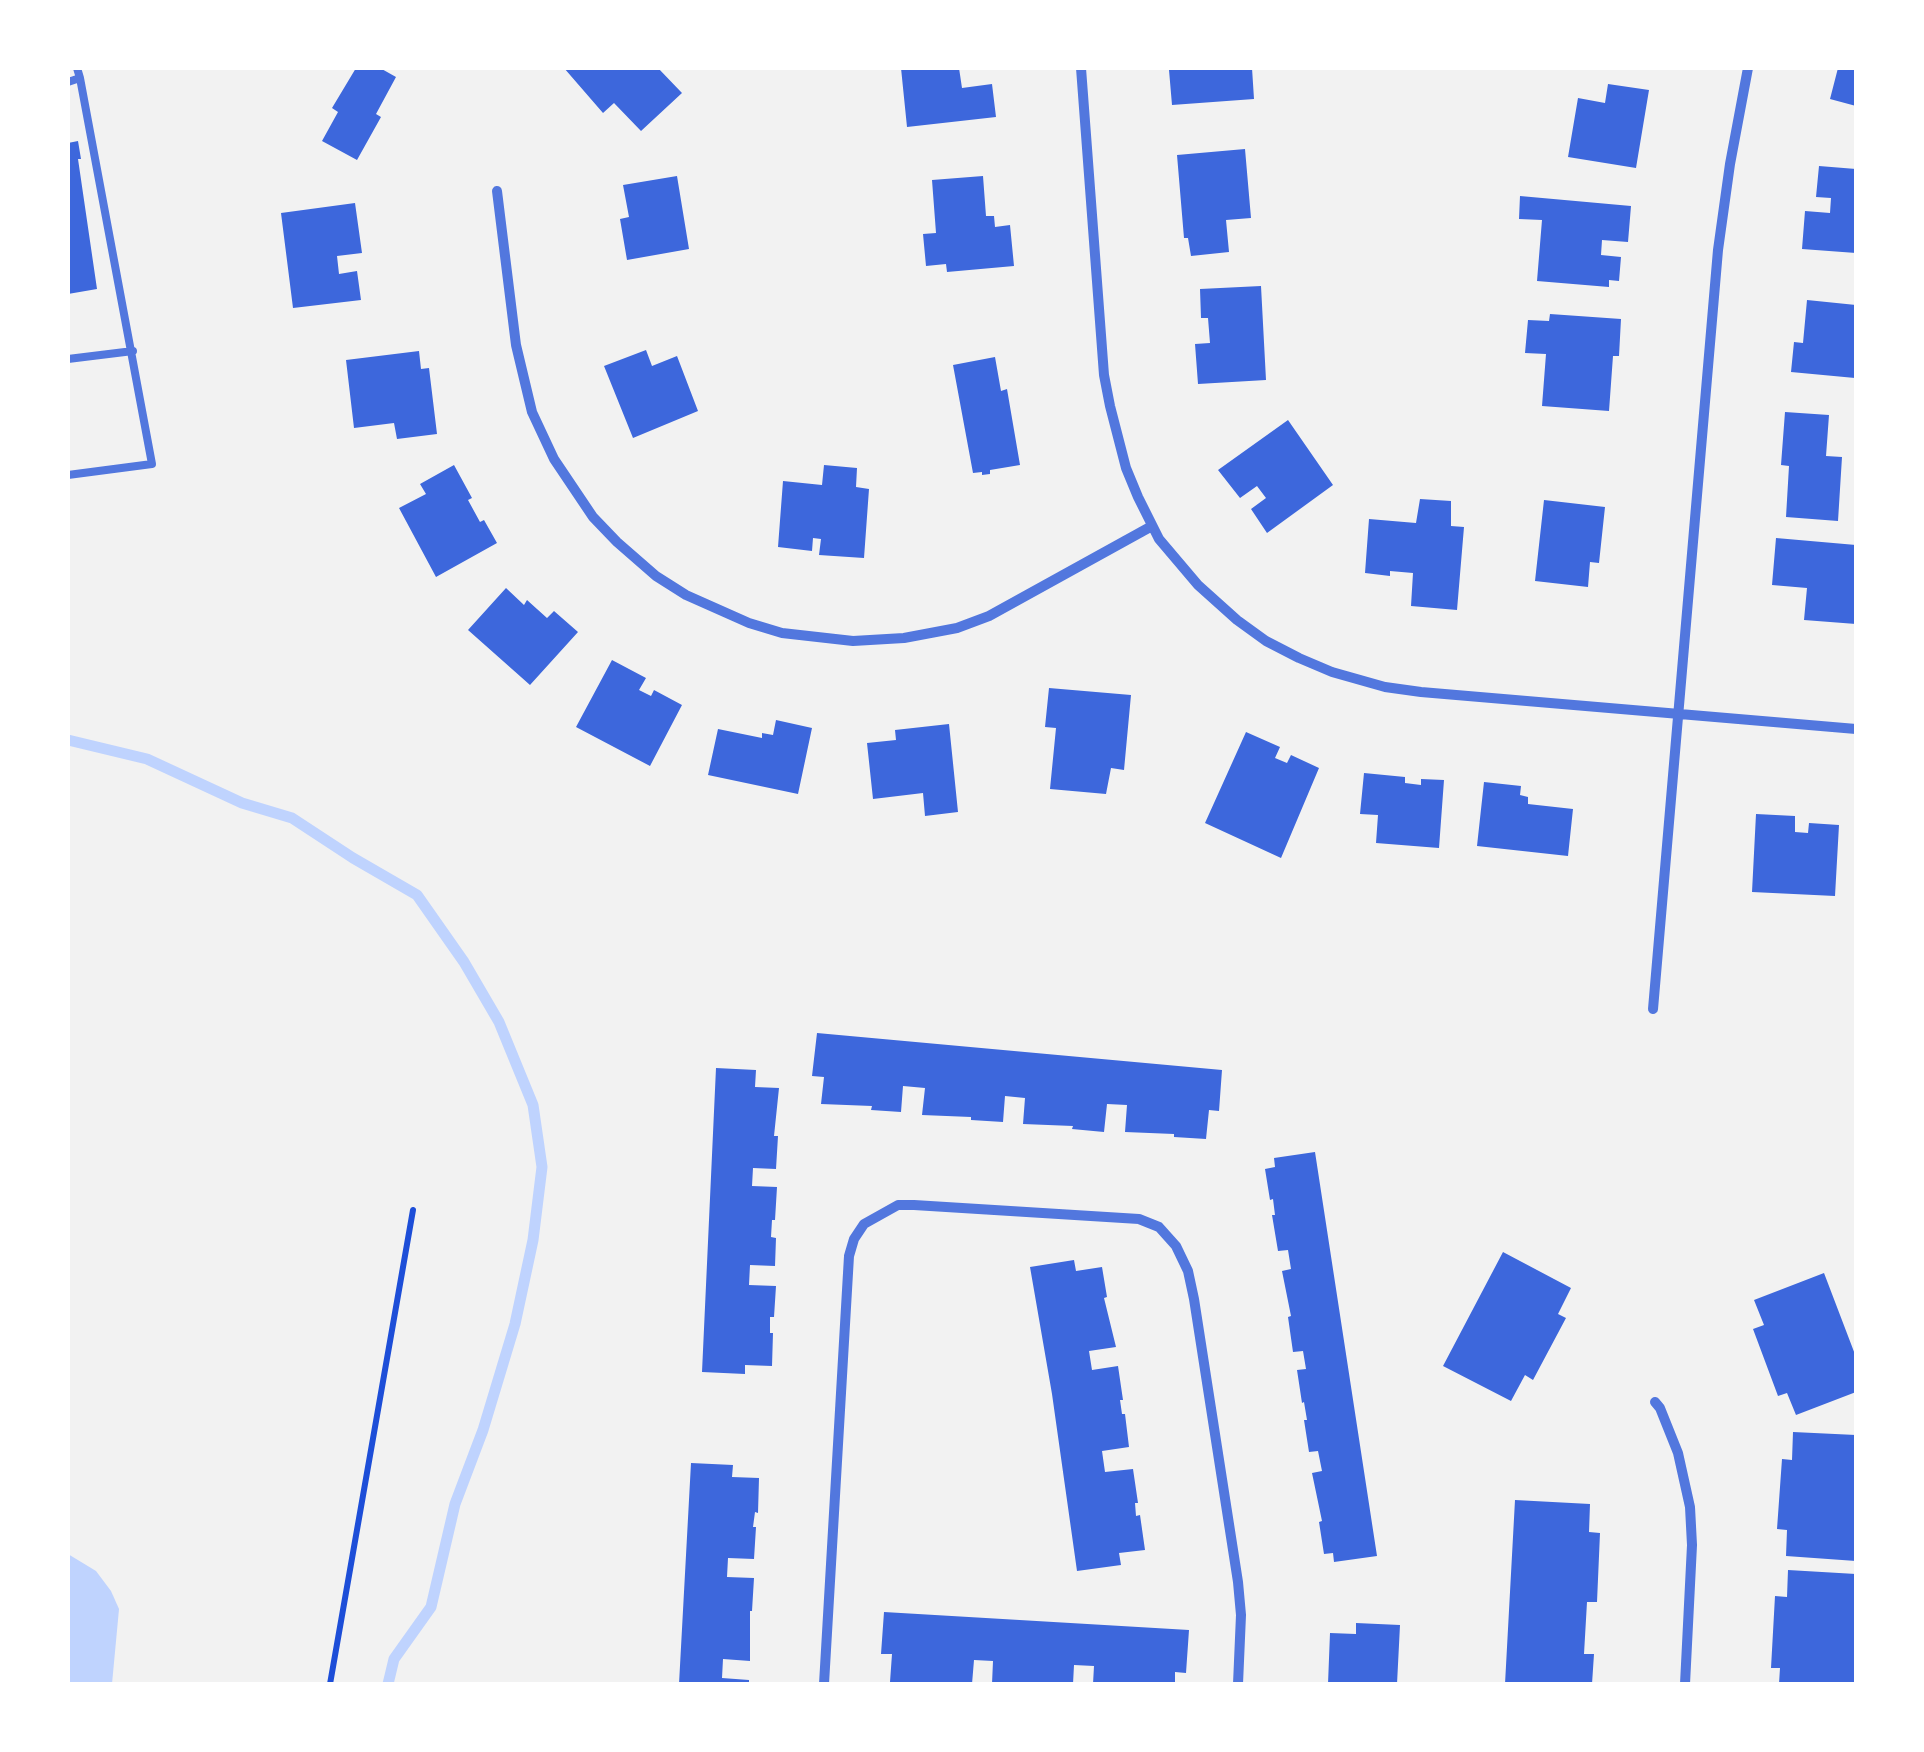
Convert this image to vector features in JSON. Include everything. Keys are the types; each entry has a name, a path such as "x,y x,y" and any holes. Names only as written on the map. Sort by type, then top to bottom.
{"street":[{"path":"1081,68 1104,375 1126,468 1152,526 1177,562 1237,620 1283,650 1332,672 1402,690 1856,730"},
{"path":"1653,1009 1718,250 1748,68"},
{"path":"497,191 516,344 532,412 554,460 616,542 686,595 749,623 782,632 853,641 904,638 957,628 989,616 1152,526"},
{"path":"824,1684 848,1267 854,1239 864,1224 898,1205 1139,1218 1159,1227 1176,1246 1188,1271 1194,1299 1238,1582 1238,1684"},
{"path":"1655,1402 1678,1453 1690,1507 1692,1545 1684,1684"}],"lane":[{"path":"68,475 152,464 77,68"},
{"path":"68,82 80,78"},
{"path":"68,359 132,351"}],"path":[{"path":"330,1684 412,1210"}],"water":[{"path":"68,1554 96,1571 119,1609 112,1684 68,1684"}],"building":[{"path":"356,68 380,68 396,77 376,114 381,117 357,160 322,141 338,112 332,108"},
{"path":"564,68 658,68 682,93 641,131 614,103 603,113"},
{"path":"901,68 959,68 962,88 992,84 996,117 907,127"},
{"path":"1252,68 1254,99 1172,105 1169,70"},
{"path":"1838,68 1856,68 1856,106 1830,99"},
{"path":"1608,84 1649,90 1636,168 1568,157 1578,98 1605,103"},
{"path":"78,141 97,289 68,294 68,143"},
{"path":"1245,149 1251,218 1226,220 1229,252 1191,256 1188,238 1184,238 1177,155"},
{"path":"1819,166 1856,169 1856,253 1802,249 1805,211 1830,213 1831,198 1816,197"},
{"path":"677,176 689,249 627,260 620,219 629,217 623,185"},
{"path":"983,176 986,216 994,216 995,227 1010,225 1014,266 947,272 946,264 926,266 923,234 936,233 932,180"},
{"path":"1520,196 1631,206 1628,242 1602,240 1601,255 1621,257 1619,281 1609,280 1609,287 1537,281 1542,220 1519,219"},
{"path":"355,203 362,253 337,256 339,274 357,271 361,300 293,308 281,213"},
{"path":"1261,286 1266,380 1198,384 1195,344 1210,343 1208,318 1201,318 1200,289"},
{"path":"1807,300 1856,305 1855,378 1791,372 1794,342 1803,343"},
{"path":"1550,314 1621,319 1619,356 1613,356 1609,411 1542,406 1546,354 1525,353 1528,320 1549,321"},
{"path":"646,350 652,366 677,356 698,411 633,438 604,366"},
{"path":"419,351 421,369 429,368 437,434 397,439 394,423 354,428 346,360"},
{"path":"995,357 1001,391 1007,389 1020,465 982,475 973,473 953,365"},
{"path":"1785,412 1829,415 1826,456 1842,457 1838,521 1786,517 1789,466 1781,465"},
{"path":"1288,420 1333,485 1267,533 1251,509 1266,498 1257,486 1240,498 1218,470"},
{"path":"454,465 480,522 484,520 497,543 436,577 399,508 426,494 420,484"},
{"path":"824,465 857,468 856,487 869,489 864,558 819,555 821,539 813,538 812,551 778,547 783,481 822,485"},
{"path":"1420,499 1451,501 1451,526 1464,527 1457,610 1411,606 1413,573 1365,573 1369,519 1416,523"},
{"path":"1544,500 1605,507 1599,563 1590,562 1588,587 1535,581"},
{"path":"1776,538 1856,545 1856,624 1804,620 1807,588 1772,585"},
{"path":"506,588 524,605 527,600 547,618 554,611 578,632 530,685 468,630"},
{"path":"612,660 646,678 639,690 651,696 654,690 682,705 650,766 576,727"},
{"path":"1049,688 1131,695 1124,770 1111,768 1106,794 1050,789 1056,728 1045,727"},
{"path":"776,720 812,728 798,794 708,775 718,729 762,738 762,733 773,735"},
{"path":"949,724 958,812 925,816 923,793 873,799 867,743 896,740 895,730"},
{"path":"1246,732 1280,747 1275,758 1287,763 1291,755 1319,768 1281,858 1205,823"},
{"path":"1364,773 1405,777 1405,783 1421,785 1421,779 1444,780 1439,848 1376,843 1378,815 1360,814"},
{"path":"1484,782 1521,786 1520,795 1528,797 1528,804 1573,809 1568,856 1477,846"},
{"path":"1756,814 1795,816 1795,832 1808,833 1809,823 1839,825 1835,896 1752,892"},
{"path":"817,1033 1222,1070 1219,1111 1209,1110 1206,1139 1125,1132 1127,1105 1107,1104 1104,1132 1023,1124 1025,1098 1005,1096 1003,1122 922,1115 925,1088 903,1086 901,1112 871,1110 872,1106 821,1104 824,1077 812,1076"},
{"path":"716,1068 756,1070 755,1087 779,1088 774,1136 778,1136 776,1169 753,1168 752,1186 777,1187 771,1237 776,1238 775,1266 750,1265 749,1285 776,1286 774,1317 770,1317 772,1366 745,1365 745,1374 702,1372"},
{"path":"1315,1152 1377,1556 1334,1562 1333,1553 1324,1554 1312,1473 1322,1471 1318,1451 1309,1452 1304,1420 1297,1370 1306,1369 1303,1351 1293,1352 1282,1271 1291,1269 1288,1250 1278,1251 1273,1199 1270,1200 1265,1169 1275,1167 1274,1158"},
{"path":"1503,1252 1571,1288 1558,1314 1566,1318 1533,1380 1525,1375 1511,1401 1443,1366"},
{"path":"1074,1260 1076,1271 1102,1267 1107,1297 1104,1298 1116,1347 1089,1351 1092,1370 1118,1366 1129,1447 1102,1451 1105,1472 1133,1469 1136,1516 1140,1515 1145,1550 1119,1553 1121,1565 1077,1571 1030,1267"},
{"path":"1824,1273 1856,1357 1856,1392 1796,1415 1787,1393 1778,1396 1753,1329 1764,1325 1754,1300"},
{"path":"1793,1432 1856,1435 1856,1561 1786,1556 1787,1530 1777,1529 1782,1459 1792,1460"},
{"path":"691,1463 733,1465 732,1477 759,1478 754,1559 728,1558 727,1577 754,1578 750,1661 723,1659 722,1678 749,1680 749,1684 679,1684"},
{"path":"1515,1500 1590,1504 1589,1532 1600,1533 1597,1602 1587,1602 1584,1654 1594,1654 1592,1684 1505,1684"},
{"path":"1788,1570 1856,1574 1856,1684 1779,1684 1780,1668 1771,1668 1775,1596 1787,1597"},
{"path":"884,1612 1189,1630 1186,1673 1175,1672 1175,1684 1093,1684 1094,1666 1074,1665 1073,1684 992,1684 993,1661 974,1660 972,1684 890,1682 892,1654 881,1654"},
{"path":"1356,1623 1400,1625 1397,1684 1328,1684 1330,1633 1356,1634"}],"waterway":[{"path":"68,740 147,759 242,803 292,818 417,895 464,962 499,1022 533,1105 542,1167 533,1240 515,1324 483,1430 455,1504 431,1607 394,1659 388,1684"}]}
